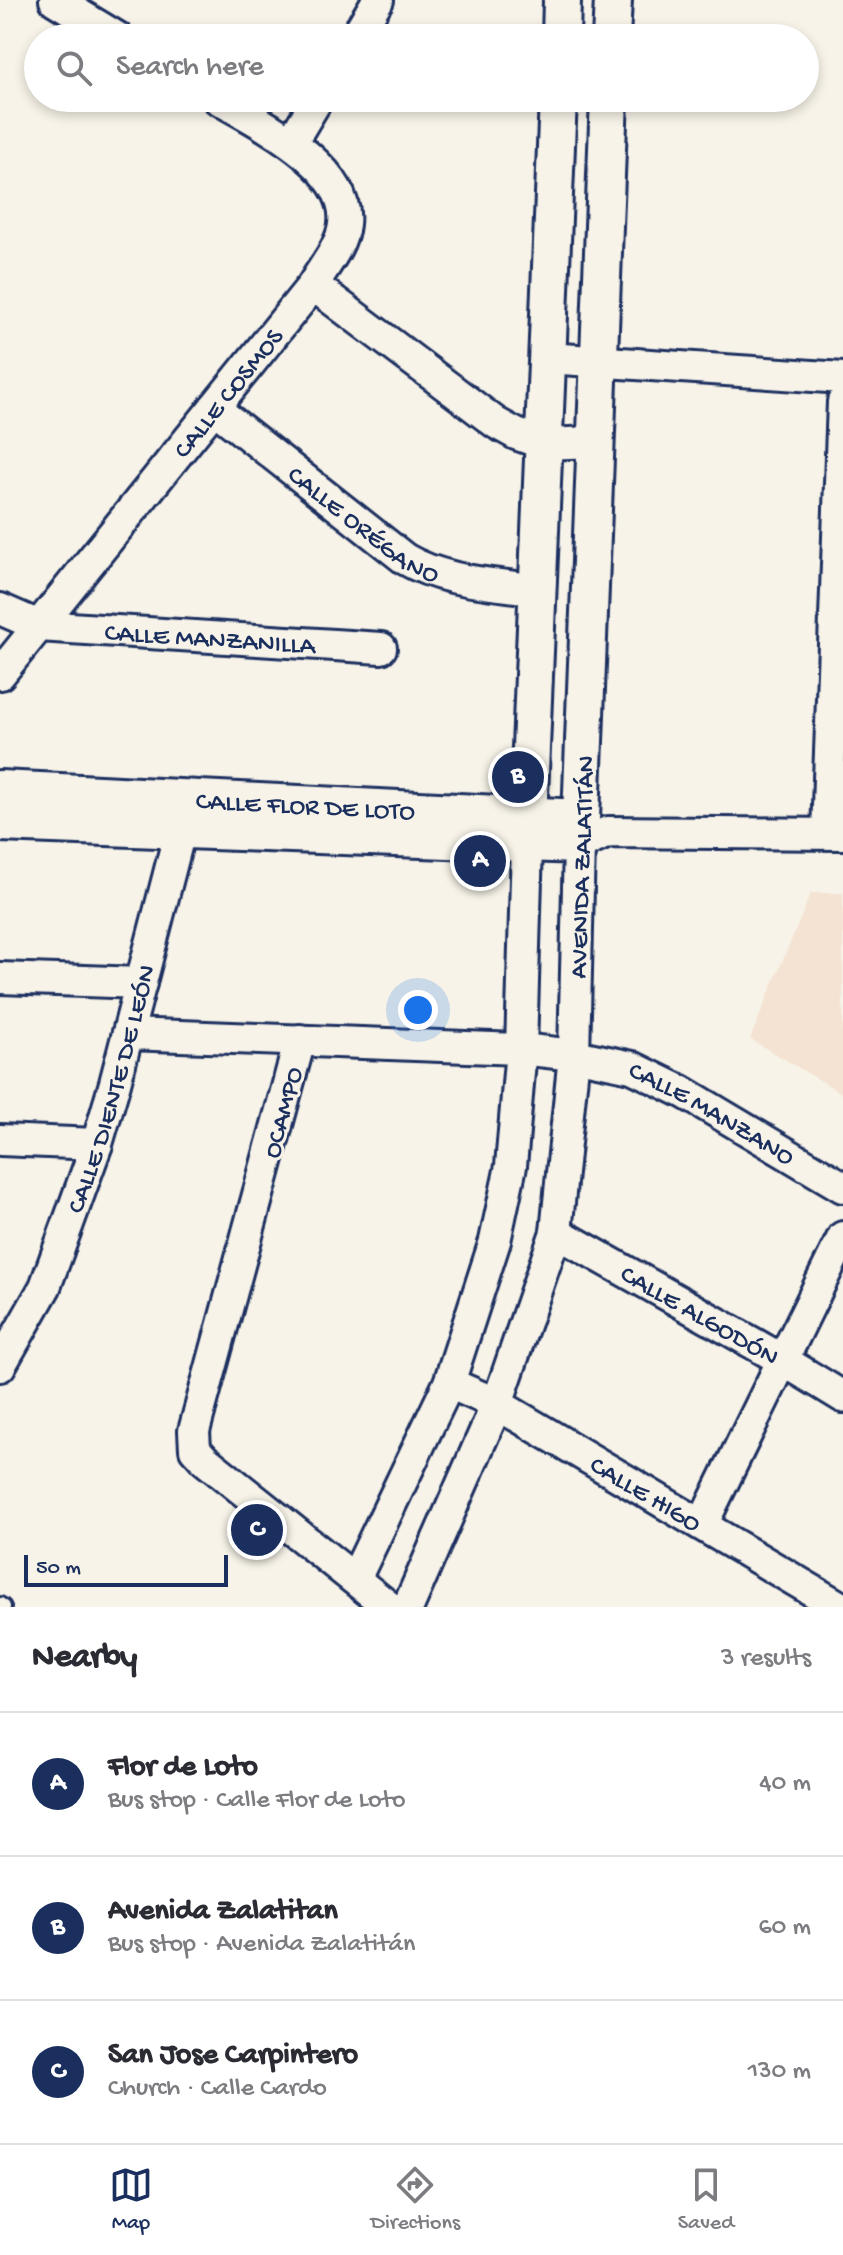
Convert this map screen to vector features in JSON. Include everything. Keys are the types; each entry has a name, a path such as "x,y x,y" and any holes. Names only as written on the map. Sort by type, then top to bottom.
{"street":[{"path":"55,0 95,24"},
{"path":"363,24 378,0"},
{"path":"561,24 562,0"},
{"path":"612,24 613,0"},
{"name":"CALLE COSMOS","path":"0,674 313,285 337,245 344,224 335,185 289,141 240,112"},
{"path":"289,141 310,112"},
{"name":"AVENIDA ZALATITÁN","path":"355,1579 449,1383 495,1241 511,1166 521,1049 527,829 557,112"},
{"name":"AVENIDA ZALATITÁN","path":"408,1607 497,1404 556,1232 574,1055 589,832 595,442 608,112"},
{"path":"313,285 496,423 544,444 595,442"},
{"path":"547,358 843,378"},
{"path":"835,833 843,402"},
{"name":"CALLE ORÉGANO","path":"214,408 423,570 441,576 537,590"},
{"name":"CALLE MANZANILLA","path":"0,609 39,626 381,648"},
{"name":"CALLE FLOR DE LOTO","path":"0,789 184,814 589,832 835,833"},
{"name":"CALLE FLOR DE LOTO","path":"0,823 184,814"},
{"name":"CALLE DIENTE DE LEÓN","path":"0,1366 45,1287 97,1144 184,814"},
{"path":"0,978 141,983"},
{"path":"128,1034 300,1040"},
{"name":"OCAMPO","path":"355,1579 195,1449 194,1431 300,1040 521,1049 574,1055"},
{"name":"CALLE MANZANO","path":"574,1055 632,1067 685,1093 843,1187"},
{"path":"0,1140 97,1144"},
{"name":"CALLE ALGODÓN","path":"556,1232 843,1397"},
{"path":"702,1525 843,1237"},
{"name":"CALLE HIGO","path":"449,1383 497,1404 840,1607"},
{"path":"355,1579 389,1607"}],"shaded area":[{"path":"811,893 843,893 843,1094 750,1039"}],"place":[{"name":"Avenida Zalatitan","path":"518,777"},
{"name":"Flor de Loto","path":"480,861"},
{"name":"San Jose Carpintero","path":"257,1530"}]}
